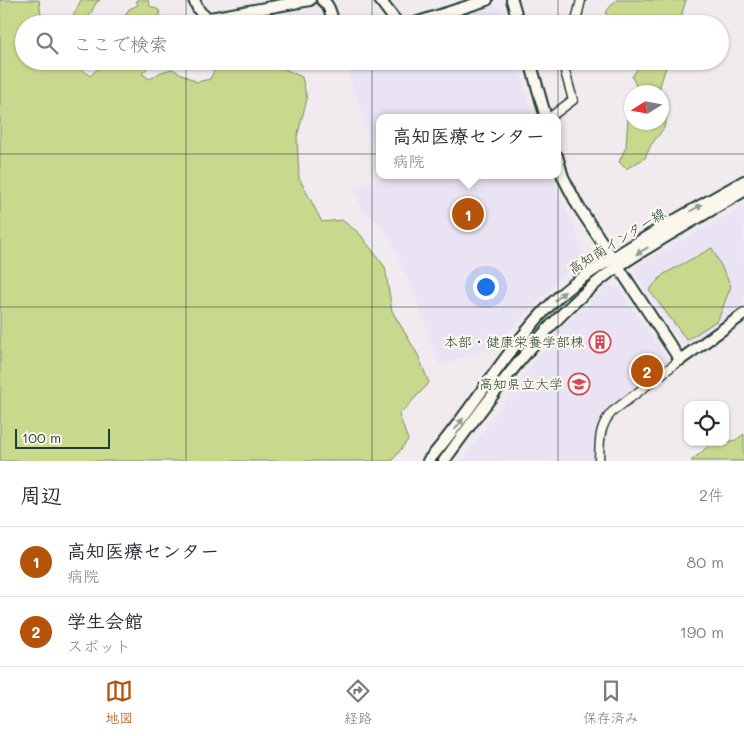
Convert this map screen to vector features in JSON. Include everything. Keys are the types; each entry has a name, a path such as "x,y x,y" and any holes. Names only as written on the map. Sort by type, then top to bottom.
{"main road":[{"path":"194,0 202,15"},
{"path":"227,15 310,0"},
{"path":"322,0 329,7 331,15"},
{"path":"380,0 391,15"},
{"path":"440,15 486,0"},
{"path":"512,0 516,15"},
{"path":"533,70 547,114"},
{"path":"561,168 578,206 680,360 744,314"},
{"name":"高知南インター線","path":"428,461 448,438 508,354 537,319 572,285 612,258 744,181"},
{"name":"高知南インター線","path":"444,461 522,357 582,295 630,258 744,191"}],"street":[{"path":"577,15 581,0"},
{"path":"554,114 573,100 565,70"},
{"path":"599,461 600,434 604,421 612,412 680,360"}],"shaded area":[{"path":"496,5 502,7 504,15 465,15"},
{"path":"347,70 520,70 532,114 376,114 376,154"},
{"path":"381,179 553,179 582,246 581,257 495,346 440,366 416,299 389,235 376,220 361,209 354,187"},
{"path":"744,206 744,305 687,344 683,344 635,271 638,265"},
{"name":"高知県立大学","path":"607,286 619,288 670,363 603,419 597,436 597,461 462,461 559,329"}],"green space":[{"path":"0,0 39,0 41,15 15,15 15,70 83,70 90,76 96,70 145,70 142,74 150,79 161,72 174,70 197,82 210,79 214,70 287,70 302,77 307,99 297,137 299,178 322,222 342,220 359,233 385,267 392,311 418,355 429,383 399,415 408,440 392,461 0,461"},
{"path":"81,0 100,0 96,3 90,15 74,15"},
{"path":"136,0 148,0 150,6 159,10 160,15 125,15 129,9 138,5"},
{"path":"616,0 686,0 682,15 607,15 605,13"},
{"path":"636,70 665,70 660,85 636,85 632,77"},
{"path":"627,130 662,130 651,145 645,158 626,169 619,162 626,147"},
{"path":"712,248 731,286 718,320 687,340 649,290 664,274"},
{"path":"744,434 744,461 691,461 709,446 729,446 729,441 736,440"}],"place":[{"name":"高知医療センター","path":"468,214"},
{"name":"本部・健康栄養学部棟","path":"600,342"},
{"name":"学生会館","path":"647,371"},
{"name":"高知県立大学","path":"579,384"}]}
